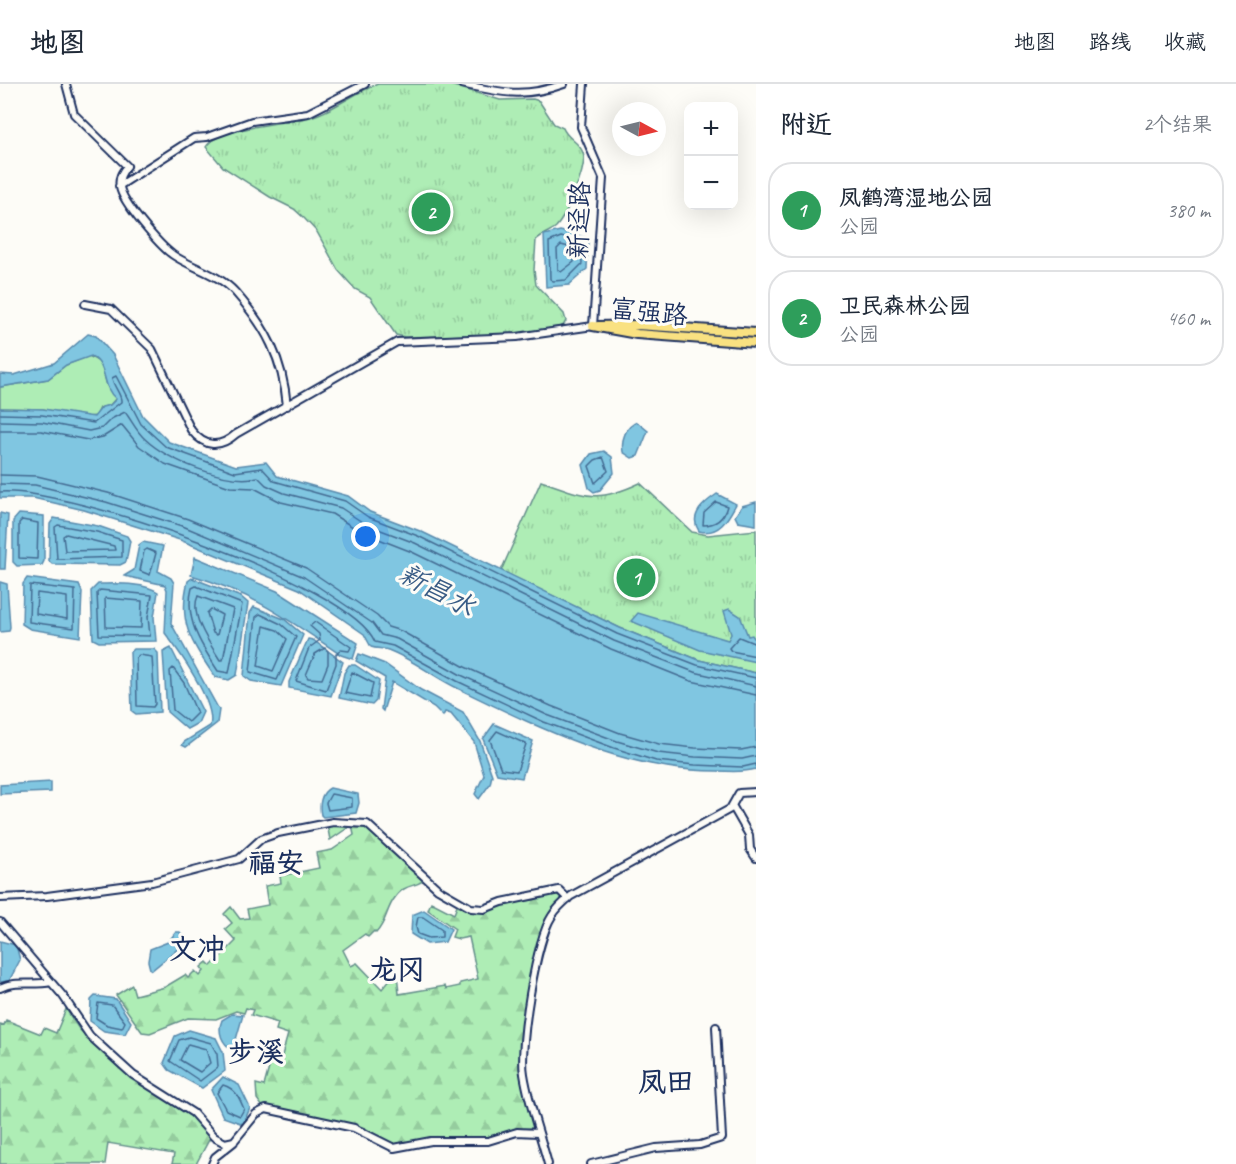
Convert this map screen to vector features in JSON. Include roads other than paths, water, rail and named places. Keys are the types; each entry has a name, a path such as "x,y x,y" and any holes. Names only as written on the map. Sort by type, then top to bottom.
{"main road":[{"name":"富强路","path":"593,326 637,325 756,333"},
{"name":"富强路","path":"593,326 637,334 756,343"}],"street":[{"path":"66,84 74,114 127,166 121,175 119,186 139,217 172,254 235,291 279,359 287,406"},
{"path":"119,186 194,138 207,137 252,121 308,113 365,84"},
{"path":"462,84 528,94 564,84"},
{"name":"新迳路","path":"584,84 581,127 603,178 593,326"},
{"path":"85,304 111,309 152,349 191,430 205,442 214,445 225,443 236,434 397,342 517,337 593,326"},
{"path":"548,1164 523,1071 530,994 544,934 552,916 564,906 568,898 733,807 740,794 756,792"},
{"path":"733,807 750,835 750,849 756,858"},
{"path":"0,898 47,896 152,882 239,859 261,839 278,833 329,822 361,821 391,844 438,889 469,908 484,909 502,902 559,890 568,898"},
{"path":"0,922 51,982 84,1030 119,1063 135,1077 193,1113 218,1140 225,1143 234,1141"},
{"path":"0,988 12,982 33,986 51,982"},
{"path":"591,1164 656,1148 700,1145 722,1138 716,1027"},
{"path":"212,1164 214,1157 234,1141 256,1114 266,1109 354,1128 393,1148 431,1141 489,1141 517,1132 538,1133"}],"water":[{"path":"560,231 588,238 587,269 569,285 546,287 544,235"},
{"name":"新昌水","path":"88,334 96,336 113,355 143,416 169,442 236,466 266,462 277,476 348,496 370,512 420,531 620,628 699,660 756,673 756,769 736,772 682,769 648,764 582,744 457,688 397,654 386,649 371,647 364,634 299,589 180,540 84,510 33,498 0,498 0,408 43,409 94,417 102,407 110,405 116,399 108,389 100,365 91,356 66,365 48,379 0,387 0,374 14,375 54,363"},
{"path":"637,422 648,431 638,456 632,458 623,452 623,443 627,431"},
{"path":"604,451 612,457 614,473 600,490 594,492 589,488 583,465 591,454"},
{"path":"717,494 736,504 717,529 699,531 695,520 697,514 703,505"},
{"path":"756,502 756,525 738,522 735,516 742,506"},
{"path":"0,513 8,515 5,569 0,569"},
{"path":"19,514 44,516 44,561 42,565 17,566 13,562 13,521"},
{"path":"54,518 98,526 127,536 130,541 126,562 120,565 52,564 49,561 50,524"},
{"path":"143,542 163,546 158,571 171,578 174,583 171,623 219,710 217,723 186,747 182,745 184,742 210,726 211,716 195,678 165,633 167,590 165,585 124,576 134,570 139,545"},
{"path":"195,557 277,591 358,643 353,659 341,655 252,599 191,575"},
{"path":"27,578 79,585 82,592 80,637 30,629 22,624 23,584"},
{"path":"192,578 241,597 248,603 237,675 229,680 215,677 193,643 189,632 184,609 188,581"},
{"path":"0,582 7,584 10,627 9,631 0,632"},
{"path":"98,584 137,585 158,592 154,617 156,641 99,642 93,639 91,591"},
{"path":"254,607 284,619 303,635 281,686 251,681 244,676 250,613"},
{"path":"729,609 740,616 748,636 752,635 756,641 756,662 700,650 631,621 638,613 728,640 731,634 724,611"},
{"path":"308,639 313,640 343,662 331,696 289,688 289,682"},
{"path":"171,648 203,712 198,723 187,729 167,712 163,652"},
{"path":"133,649 154,649 158,653 160,712 136,714 132,711 130,652"},
{"path":"359,654 385,664 421,690 463,712 480,741 492,775 490,784 479,799 475,794 484,775 474,742 451,714 445,712 443,716 434,707 392,682 383,711 381,709 385,678 356,661"},
{"path":"349,665 355,665 379,681 376,701 372,705 339,698 344,673"},
{"path":"494,724 533,741 522,778 497,774 483,739"},
{"path":"51,782 51,792 0,794 0,785"},
{"path":"330,788 358,794 359,803 356,813 323,817 320,804 324,793"},
{"path":"424,910 451,929 445,942 427,944 411,934 412,915"},
{"path":"176,932 180,932 186,942 152,970 150,969 148,961 150,949 168,942"},
{"path":"0,941 16,945 20,960 9,981 0,982"},
{"path":"95,996 116,999 131,1022 125,1034 104,1031 90,1021 91,1000"},
{"path":"232,1014 243,1015 233,1050 223,1041 220,1033 222,1020"},
{"path":"189,1030 216,1038 223,1052 225,1071 202,1088 169,1070 164,1063 175,1036"},
{"path":"223,1077 239,1085 250,1108 243,1124 223,1117 211,1090"}],"place":[{"name":"卫民森林公园","path":"431,212"},
{"name":"凤鹤湾湿地公园","path":"636,578"}],"district":[{"name":"福安","path":"276,862"},
{"name":"文冲","path":"197,948"},
{"name":"龙冈","path":"397,969"},
{"name":"步溪","path":"256,1051"},
{"name":"凤田","path":"666,1081"}]}
